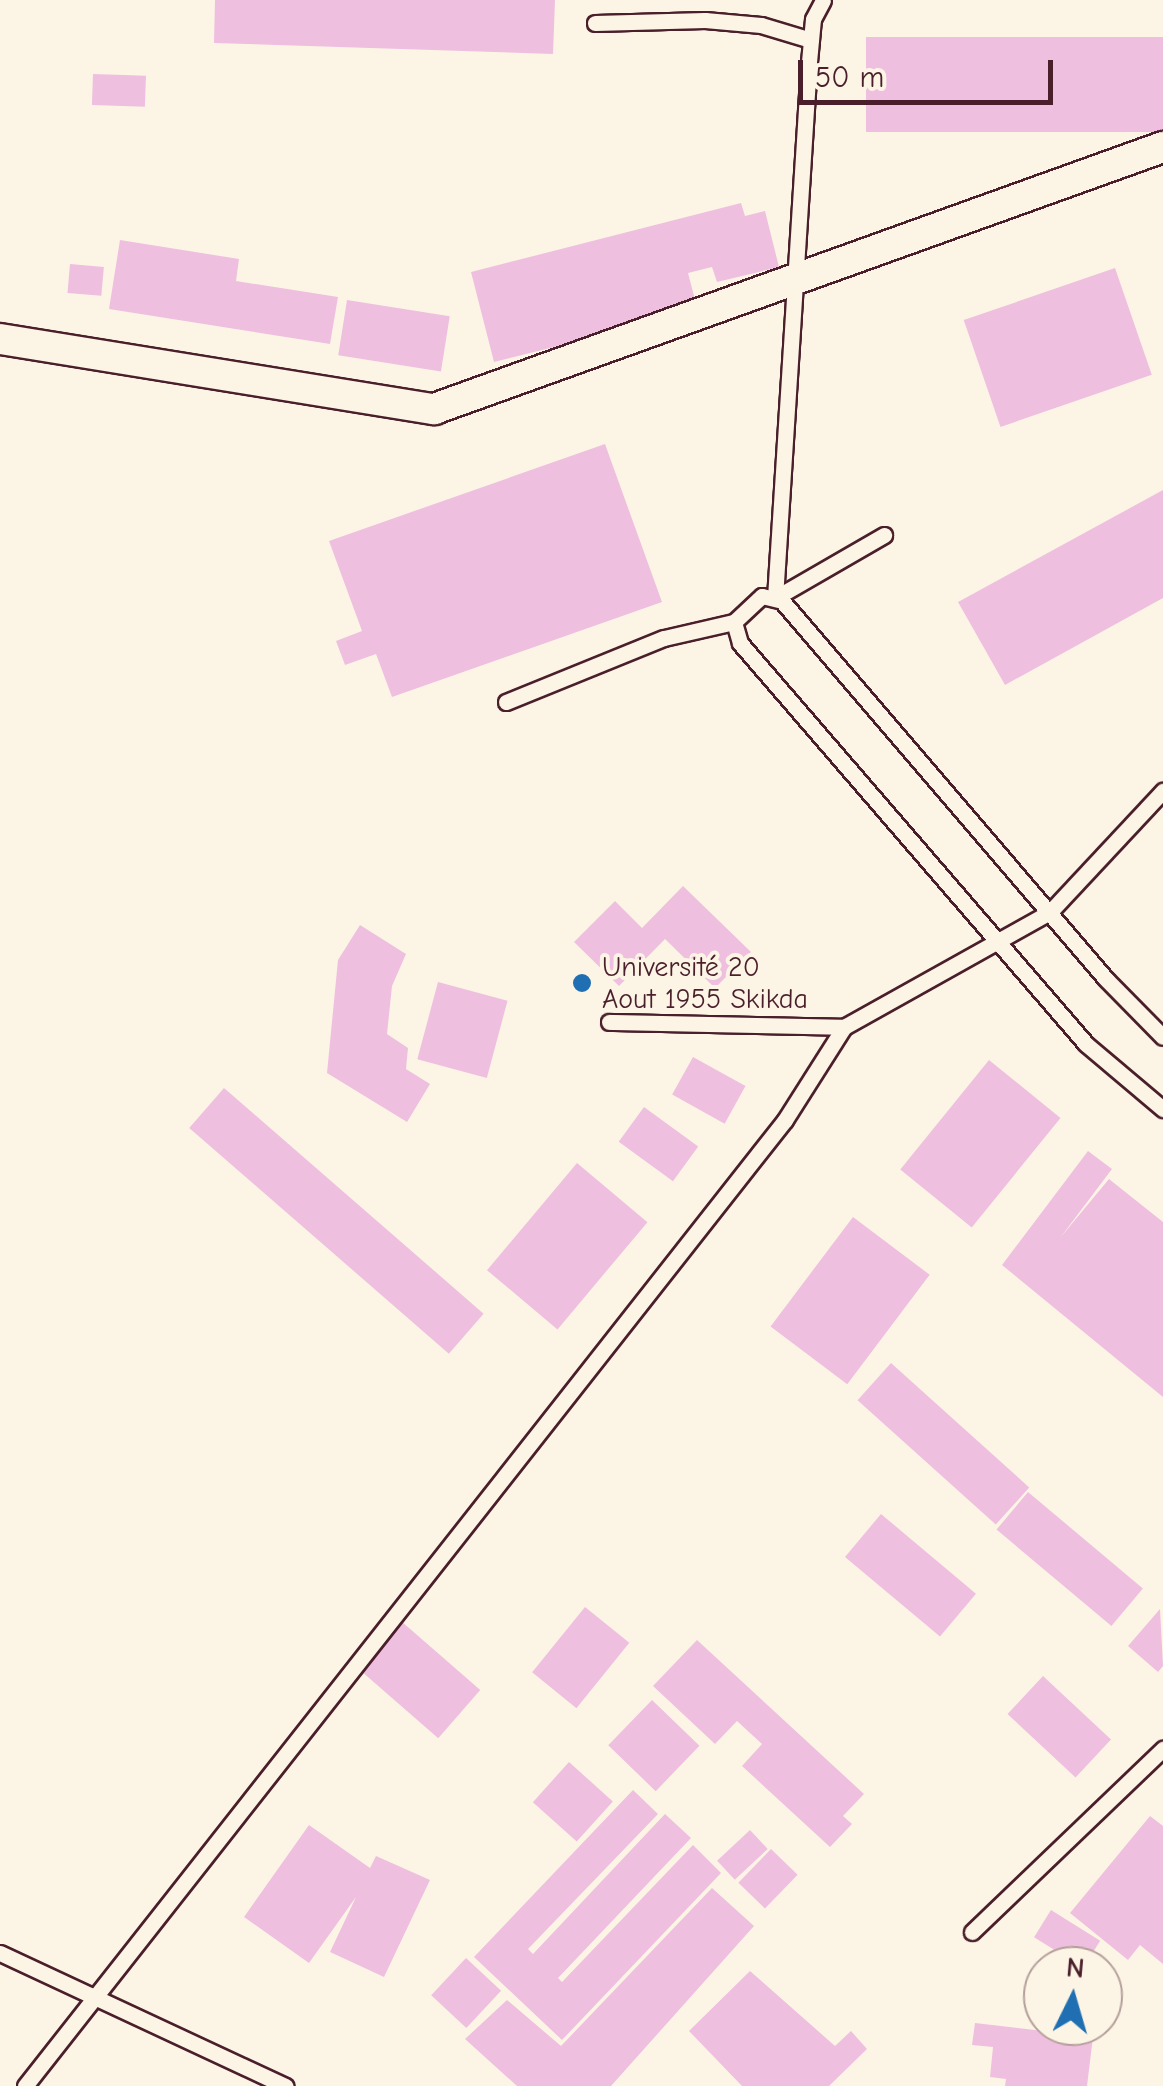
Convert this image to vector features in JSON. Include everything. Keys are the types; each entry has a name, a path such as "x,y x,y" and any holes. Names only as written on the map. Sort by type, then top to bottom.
{"street":[{"path":"0,340 434,409 1163,147"}],"lane":[{"path":"774,598 811,40 823,0"},
{"path":"595,23 705,20 761,25 811,40"},
{"path":"774,598 884,536"},
{"path":"506,702 664,638 734,622 762,596 774,598 790,608 1050,912 1163,1037"},
{"path":"734,622 740,643 1086,1044 1163,1109"},
{"path":"25,2086 99,2000 785,1120 844,1027 1050,912 1163,791"},
{"path":"609,1022 844,1027"},
{"path":"972,1932 1163,1749"},
{"path":"0,1953 285,2086"}],"building":[{"path":"215,0 555,0 553,54 214,43"},
{"path":"866,37 1163,37 1163,132 866,132"},
{"path":"93,74 146,76 145,107 92,105"},
{"path":"741,203 745,216 765,211 779,267 717,282 712,267 688,273 698,311 494,362 471,272"},
{"path":"120,240 239,259 236,281 338,297 330,344 109,309"},
{"path":"70,264 104,267 101,296 67,293"},
{"path":"1115,268 1152,375 1001,427 964,320"},
{"path":"347,300 450,316 441,372 338,355"},
{"path":"605,444 662,602 392,697 376,654 345,665 336,641 362,631 329,541"},
{"path":"1163,490 1163,598 1005,685 958,602"},
{"path":"683,886 751,952 715,988 665,939 619,986 574,942 615,901 642,928"},
{"path":"360,925 406,954 392,986 387,1034 408,1048 406,1069 430,1084 407,1122 327,1073 338,960"},
{"path":"438,982 508,1001 487,1078 417,1059"},
{"path":"693,1057 745,1086 725,1124 672,1095"},
{"path":"989,1060 1060,1118 972,1227 900,1170"},
{"path":"224,1088 484,1314 449,1354 189,1128"},
{"path":"644,1107 698,1146 673,1181 619,1142"},
{"path":"1088,1151 1112,1169 1060,1238 1109,1179 1163,1222 1163,1397 1002,1265"},
{"path":"577,1163 647,1222 557,1329 487,1270"},
{"path":"853,1217 930,1275 847,1384 771,1326"},
{"path":"891,1363 1029,1487 996,1525 858,1400"},
{"path":"1028,1492 1143,1588 1111,1626 997,1530"},
{"path":"881,1514 976,1594 940,1637 845,1557"},
{"path":"585,1607 629,1643 576,1708 532,1672"},
{"path":"1160,1609 1163,1666 1158,1672 1128,1646"},
{"path":"401,1621 480,1690 438,1738 359,1669"},
{"path":"697,1640 864,1794 843,1816 852,1824 830,1847 742,1766 762,1744 737,1721 715,1744 653,1686"},
{"path":"1043,1676 1111,1739 1076,1777 1008,1714"},
{"path":"652,1700 699,1746 656,1791 608,1745"},
{"path":"569,1762 613,1801 577,1842 533,1802"},
{"path":"633,1790 658,1814 528,1949 533,1954 665,1814 691,1838 558,1978 562,1982 693,1845 721,1873 562,2040 474,1957"},
{"path":"1150,1816 1163,1826 1163,1964 1140,1945 1128,1960 1123,1956 1123,1946 1111,1946 1070,1913"},
{"path":"309,1825 370,1868 376,1856 430,1880 384,1977 330,1952 356,1897 309,1963 244,1917"},
{"path":"750,1830 768,1849 735,1880 717,1861"},
{"path":"771,1849 798,1875 765,1909 738,1883"},
{"path":"712,1888 754,1926 611,2086 517,2086 465,2039 507,2000 561,2046"},
{"path":"1051,1910 1100,1941 1097,1946 1048,1946 1034,1937"},
{"path":"466,1958 501,1991 466,2028 431,1995"},
{"path":"750,1971 835,2046 851,2031 867,2049 829,2086 742,2086 689,2031"},
{"path":"975,2023 1023,2029 1023,2046 1092,2046 1087,2086 1005,2086 1006,2079 990,2077 993,2047 972,2045"}],"place":[{"name":"Université 20 Aout 1955 Skikda","path":"582,983"}]}
